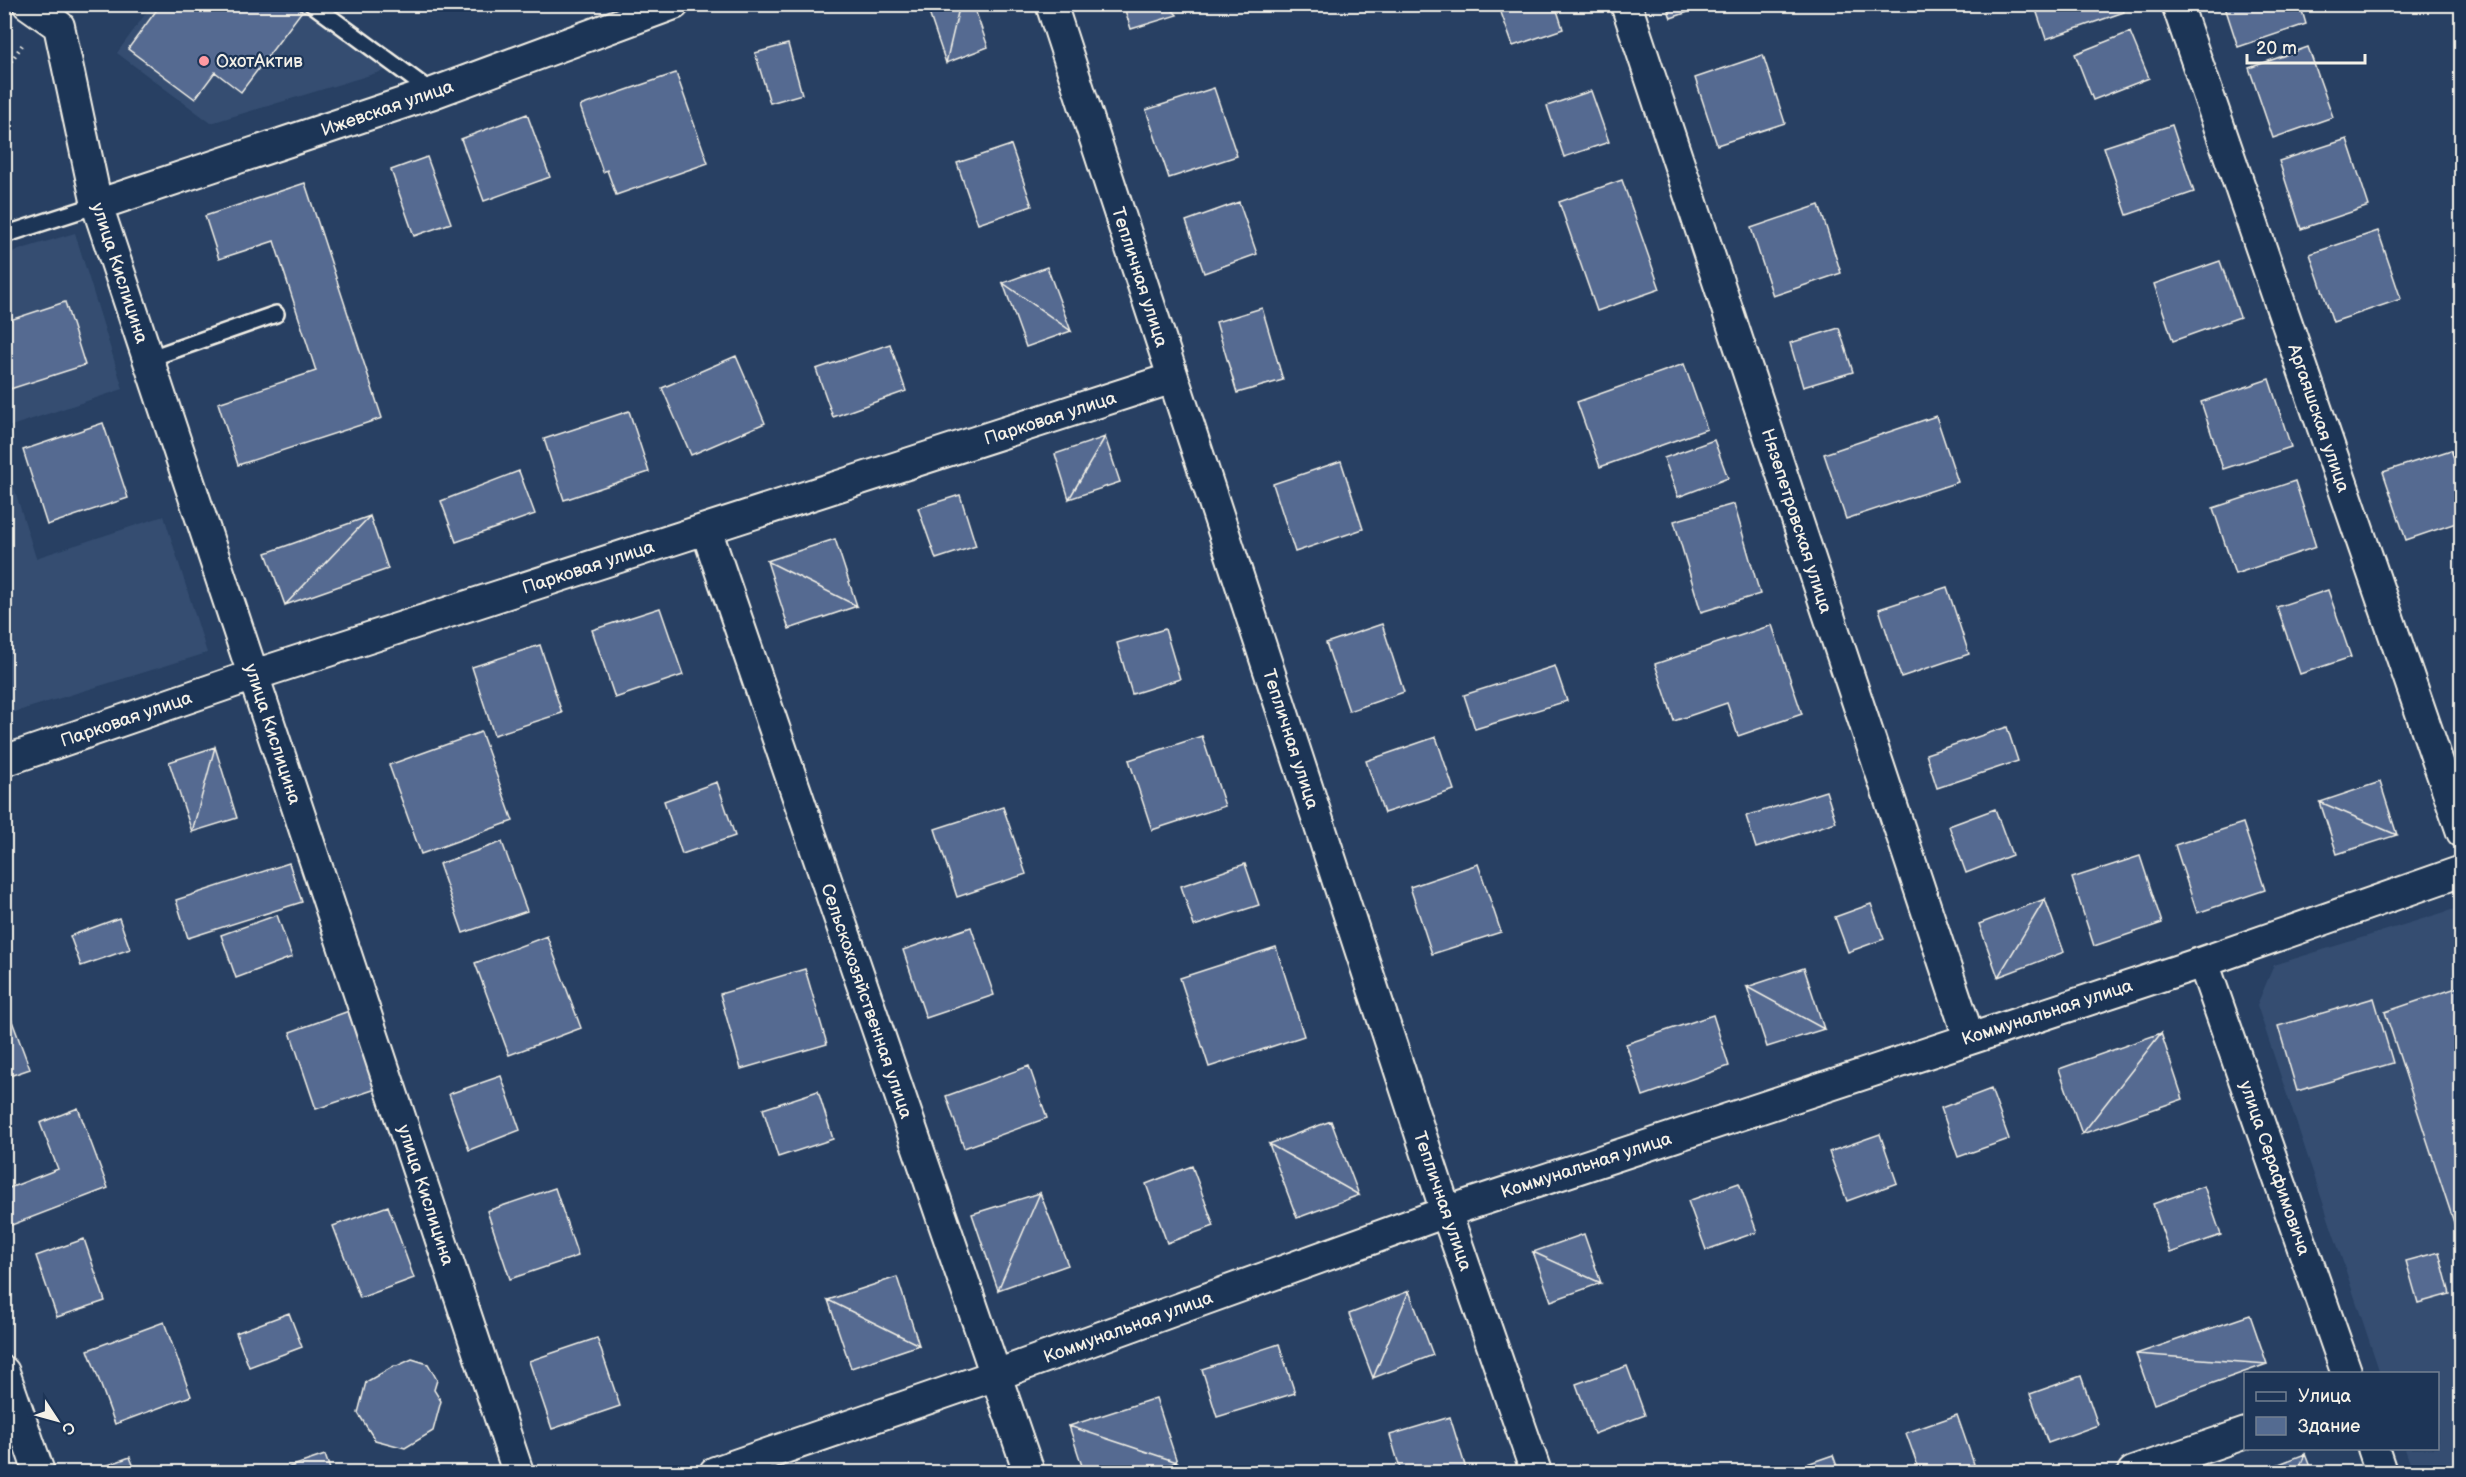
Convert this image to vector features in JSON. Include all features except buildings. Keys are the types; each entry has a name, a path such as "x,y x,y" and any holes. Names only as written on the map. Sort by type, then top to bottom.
{"street":[{"name":"улица Кислицина","path":"28,4 66,15 97,204 518,1473"},
{"name":"Ижевская улица","path":"97,204 433,93 674,4"},
{"name":"Тепличная улица","path":"1051,4 1446,1212 1536,1473"},
{"name":"Нязепетровская улица","path":"1626,4 1969,1038"},
{"name":"Аргаяшская улица","path":"2177,4 2462,832"},
{"name":"Парковая улица","path":"4,761 254,675 1173,378"},
{"name":"Сельскохозяйственная улица","path":"706,529 1029,1473"},
{"name":"Коммунальная улица","path":"715,1473 996,1375 1446,1212 2203,962 2462,871"},
{"name":"улица Серафимовича","path":"2203,962 2346,1372"},
{"path":"4,1372 39,1473"},
{"path":"2133,1473 2244,1434"},
{"path":"2373,1450 2381,1473"}],"lane":[{"path":"312,4 433,93"},
{"path":"4,235 97,204"},
{"path":"148,359 276,314"}],"shaded area":[{"path":"323,4 403,65 211,123 117,53 152,5"},
{"path":"75,233 123,389 5,428 5,254"},
{"path":"5,459 36,558 164,516 207,653 5,715"},
{"path":"2461,907 2461,1472 2413,1472 2405,1450 2439,1450 2439,1372 2380,1372 2257,1005 2274,965"}],"place":[{"name":"ОхотАктив","path":"204,61"}]}
